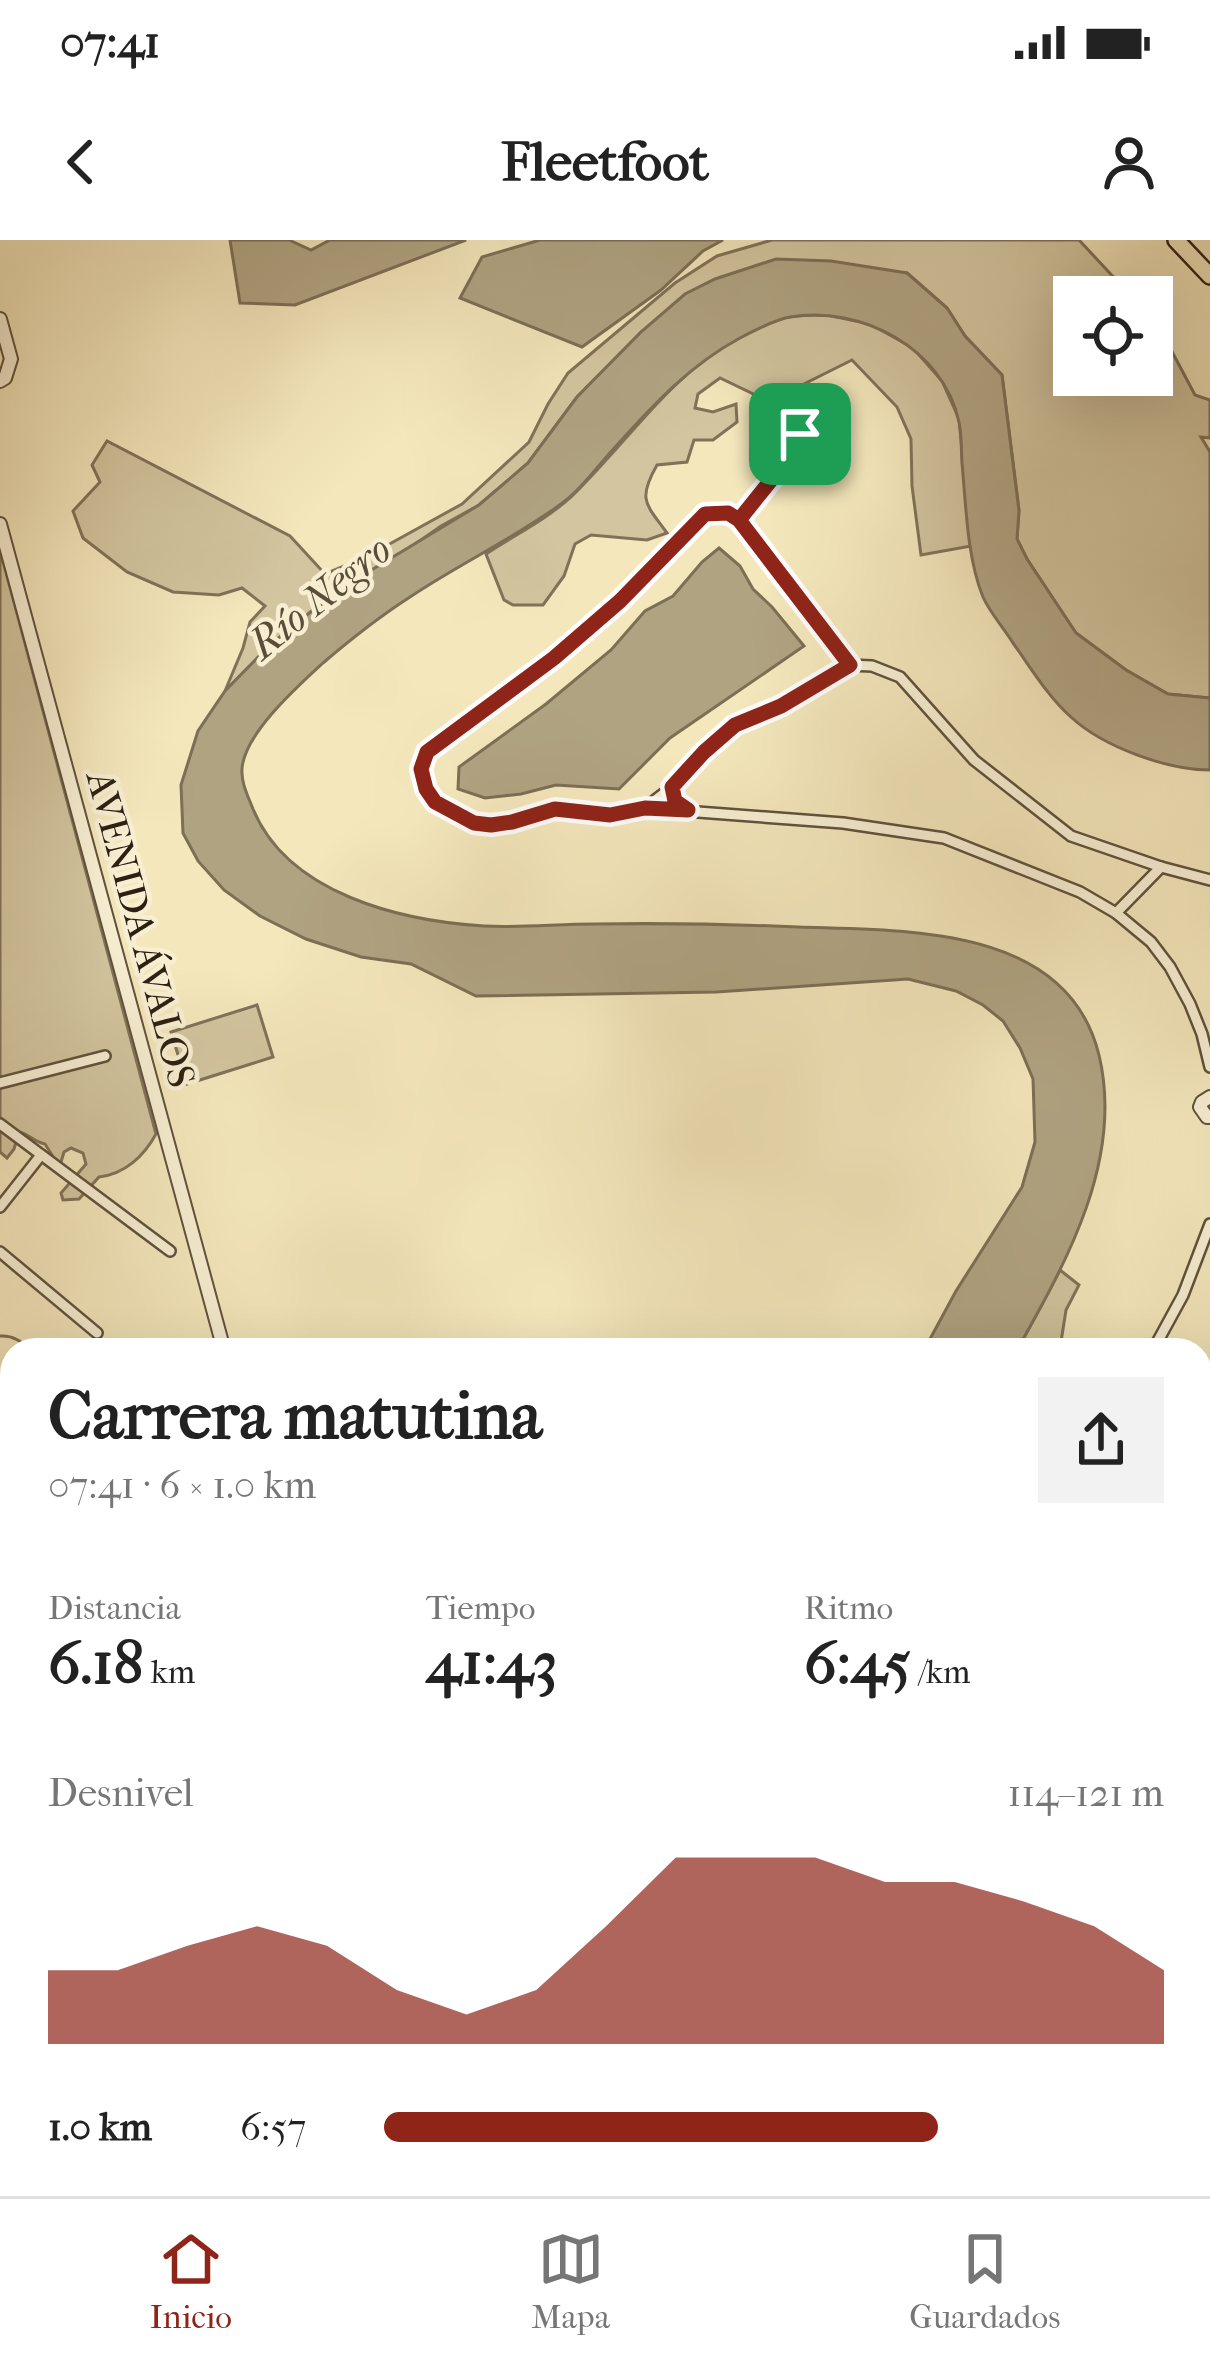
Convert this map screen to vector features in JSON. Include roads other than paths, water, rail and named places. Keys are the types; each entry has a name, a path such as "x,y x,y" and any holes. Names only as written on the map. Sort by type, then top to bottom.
{"main road":[{"path":"1176,240 1210,276"}],"street":[{"path":"0,319 11,359 0,381"},
{"path":"739,520 784,464"},
{"path":"850,665 739,520 728,513 705,514 620,601 554,658 427,752 421,769 426,789 435,802 474,823 491,825 555,809 610,815 645,808 843,823 944,838 1080,892 1116,913 1150,942 1170,968 1196,1019 1210,1067"},
{"name":"AVENIDA ÁVALOS","path":"0,524 221,1338"},
{"path":"645,808 735,725 781,706 850,665 872,665 900,677 974,760 1071,836 1210,880"},
{"path":"672,787 675,801 688,810"},
{"path":"1116,913 1161,868"},
{"path":"0,1083 105,1056"},
{"path":"1210,1097 1200,1107 1210,1117"},
{"path":"0,1124 170,1251"},
{"path":"0,1208 41,1155"},
{"path":"1160,1338 1183,1295 1210,1224"},
{"path":"0,1252 98,1333"}],"waterway":[{"path":"0,1336 14,1338"}],"water label":[{"name":"Río Negro","path":"320,597"}]}
